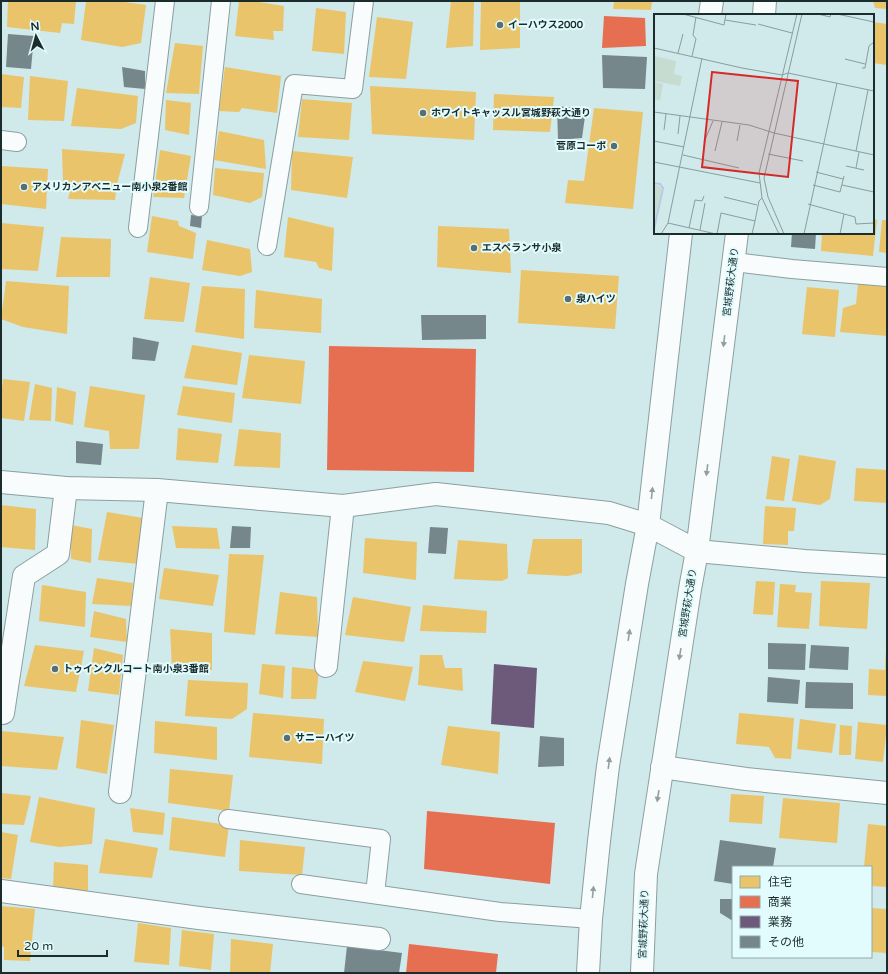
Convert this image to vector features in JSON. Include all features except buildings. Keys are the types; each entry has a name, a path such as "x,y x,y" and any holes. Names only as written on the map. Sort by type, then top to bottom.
{"street":[{"path":"710,14 712,1"},
{"path":"764,14 765,1"},
{"path":"588,973 591,919 608,766 648,525 681,234"},
{"name":"宮城野萩大通り","path":"642,973 646,874 697,551 737,234"},
{"path":"1,482 66,488 157,490 343,506 436,494 609,513 648,525 697,551 887,566"},
{"path":"3,713 24,576 58,554 66,488"},
{"path":"120,792 157,490"},
{"path":"326,666 343,506"},
{"path":"662,768 746,779 887,793"},
{"path":"1,891 199,918 379,939"}],"lane":[{"path":"138,228 165,1"},
{"path":"199,207 221,1"},
{"path":"267,246 294,84 353,89 364,1"},
{"path":"734,262 792,270 887,277"},
{"path":"228,819 381,839 375,894"},
{"path":"301,884 500,912 591,919"}],"place":[{"name":"イーハウス2000","path":"500,25"},
{"name":"ホワイトキャッスル宮城野萩大通り","path":"423,113"},
{"name":"菅原コーポ","path":"614,146"},
{"name":"アメリカンアベニュー南小泉2番館","path":"24,187"},
{"name":"エスペランサ小泉","path":"474,248"},
{"name":"泉ハイツ","path":"568,299"},
{"name":"トゥインクルコート南小泉3番館","path":"55,669"},
{"name":"サニーハイツ","path":"287,738"}]}
